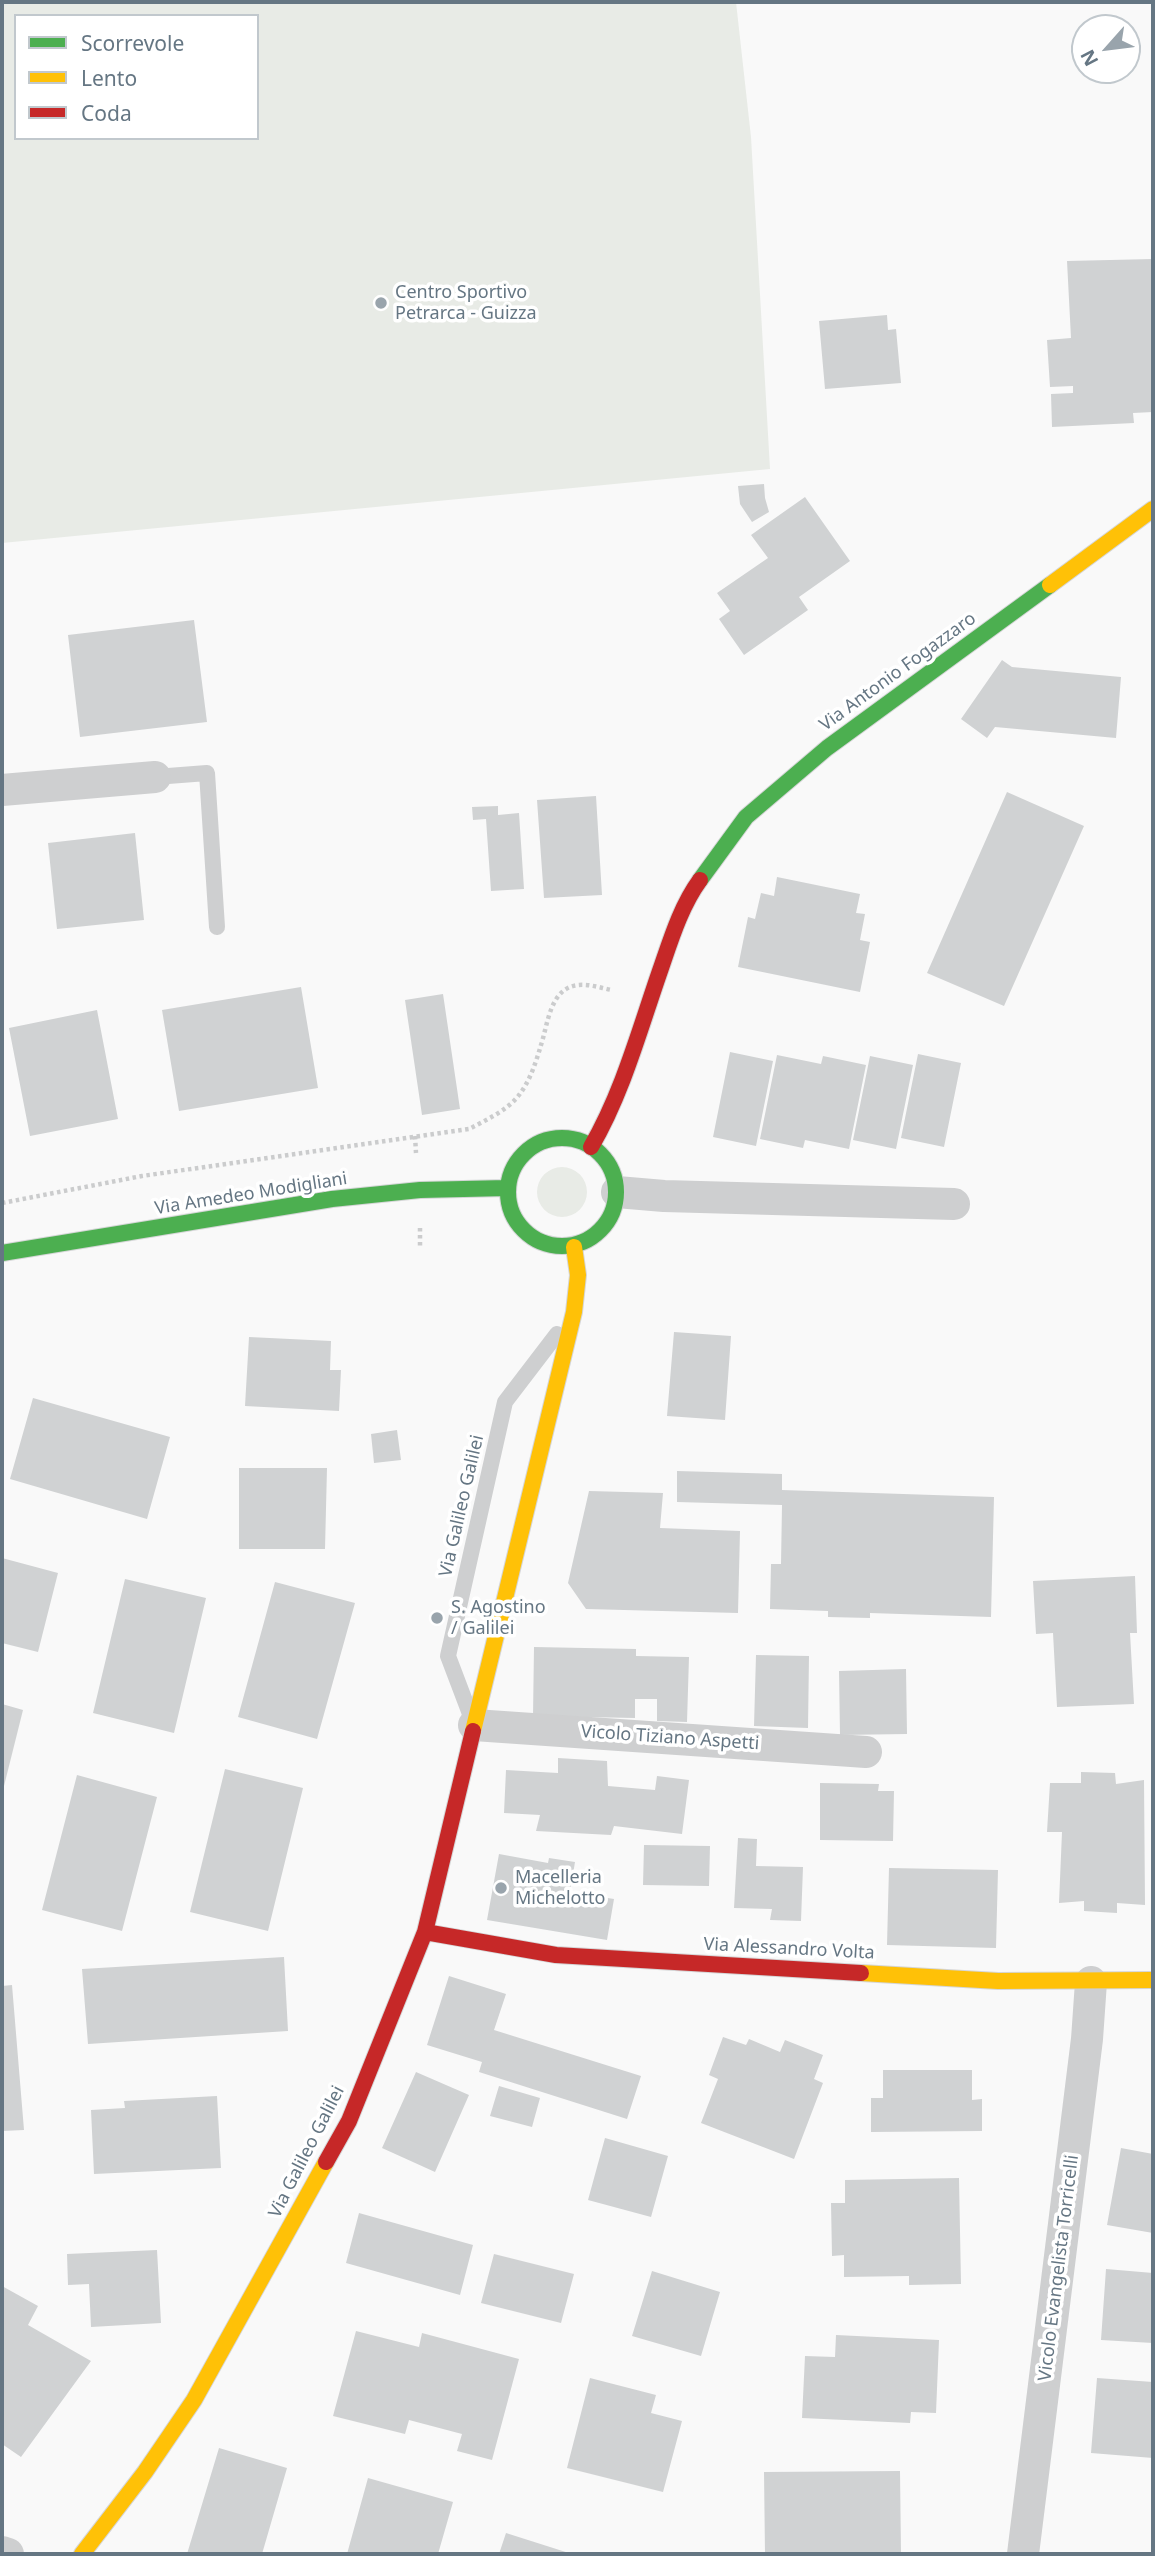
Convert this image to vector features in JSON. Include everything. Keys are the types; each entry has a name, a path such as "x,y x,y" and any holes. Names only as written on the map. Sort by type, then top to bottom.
{"street":[{"name":"Via Antonio Fogazzaro","path":"591,1147 609,1116 670,943 691,892 746,817 827,748 1153,509"},
{"path":"2,790 155,776"},
{"path":"564,1137 591,1147 607,1161 614,1176 617,1192 608,1222 597,1234 575,1247 547,1244 529,1235 516,1220 507,1188 516,1164 528,1149 545,1140 564,1137"},
{"name":"Via Amedeo Modigliani","path":"2,1253 331,1199 420,1190 507,1188"},
{"path":"617,1192 664,1196 954,1204"},
{"name":"Via Galileo Galilei","path":"82,2554 130,2492 194,2400 349,2121 425,1932 574,1312 578,1275 575,1247"},
{"name":"Vicolo Tiziano Aspetti","path":"474,1725 866,1752"},
{"name":"Via Alessandro Volta","path":"425,1932 556,1955 998,1981 1153,1980"},
{"name":"Vicolo Evangelista Torricelli","path":"1023,2554 1087,2039 1091,1982"},
{"path":"2,2552 8,2554"}],"lane":[{"path":"155,776 207,773 217,927"},
{"name":"Via Galileo Galilei","path":"474,1725 448,1656 505,1402 574,1312"}],"path":[{"path":"2,1203 142,1177 469,1129 518,1097 542,1044 548,1018 558,995 576,985 597,986 623,993"}],"shaded area":[{"name":"Centro Sportivo Petrarca - Guizza","path":"2,2 736,2 751,137 770,469 2,543"},
{"path":"562,1167 580,1174 587,1192 580,1210 562,1217 544,1210 537,1192 544,1174"}],"building":[{"path":"1153,259 1153,412 1133,413 1134,423 1052,427 1051,394 1073,393 1073,386 1050,387 1047,340 1071,338 1067,261"},
{"path":"887,315 888,330 896,329 901,383 825,389 819,321"},
{"path":"764,484 769,512 752,522 740,504 738,486"},
{"path":"805,497 850,561 799,597 808,610 744,655 719,619 730,611 717,593 768,558 751,535"},
{"path":"194,620 207,722 80,737 68,635"},
{"path":"1002,660 1012,667 1121,677 1116,738 995,727 987,738 961,719"},
{"path":"1007,792 1084,826 1004,1006 927,973"},
{"path":"596,796 602,895 544,898 537,800"},
{"path":"498,806 498,815 519,813 524,889 491,891 486,819 473,820 472,807"},
{"path":"135,833 144,920 57,929 48,843"},
{"path":"777,877 860,894 856,913 865,914 860,940 870,942 860,992 738,967 748,917 755,919 761,893 774,896"},
{"path":"301,987 318,1088 179,1111 162,1010"},
{"path":"443,994 460,1109 422,1115 405,1000"},
{"path":"97,1010 118,1119 30,1136 9,1028"},
{"path":"730,1052 773,1061 756,1146 713,1137"},
{"path":"918,1054 961,1063 944,1147 901,1138"},
{"path":"777,1055 821,1064 823,1056 866,1065 849,1149 805,1140 803,1148 760,1139"},
{"path":"870,1056 913,1065 896,1149 853,1140"},
{"path":"674,1332 731,1336 725,1420 667,1416"},
{"path":"249,1337 331,1341 330,1370 341,1370 339,1411 245,1406"},
{"path":"33,1398 170,1437 147,1519 10,1479"},
{"path":"397,1430 401,1460 374,1463 371,1434"},
{"path":"239,1468 327,1468 325,1549 239,1549"},
{"path":"677,1471 782,1474 782,1490 994,1497 991,1617 870,1613 870,1618 828,1617 828,1611 770,1609 771,1564 781,1564 782,1505 677,1502"},
{"path":"589,1491 663,1493 660,1528 740,1531 738,1613 586,1609 568,1583"},
{"path":"2,1558 58,1573 38,1652 2,1643"},
{"path":"1135,1576 1137,1633 1130,1633 1134,1704 1057,1707 1053,1633 1036,1634 1033,1581"},
{"path":"125,1579 206,1598 174,1733 93,1713"},
{"path":"275,1582 355,1603 317,1739 238,1717"},
{"path":"534,1647 636,1649 636,1656 689,1657 687,1722 657,1721 657,1699 635,1699 635,1718 533,1716"},
{"path":"756,1655 809,1656 808,1728 754,1726"},
{"path":"906,1669 907,1734 840,1735 839,1671"},
{"path":"2,1704 23,1710 3,1790 2,1790"},
{"path":"558,1758 607,1761 608,1786 655,1790 657,1776 689,1780 682,1834 614,1826 611,1835 536,1831 540,1815 504,1813 506,1770 558,1773"},
{"path":"225,1769 303,1788 268,1931 190,1912"},
{"path":"1081,1772 1115,1773 1116,1784 1144,1780 1145,1905 1117,1903 1117,1913 1084,1911 1084,1901 1059,1903 1062,1832 1047,1832 1050,1783 1081,1783"},
{"path":"77,1775 157,1797 122,1931 42,1910"},
{"path":"820,1783 879,1784 878,1791 894,1791 893,1841 820,1840"},
{"path":"738,1838 757,1839 756,1866 803,1867 801,1921 770,1920 772,1909 734,1908"},
{"path":"644,1845 710,1846 709,1886 643,1885"},
{"path":"499,1854 548,1863 549,1858 575,1862 570,1892 614,1899 607,1940 487,1920"},
{"path":"889,1868 998,1870 996,1948 887,1945"},
{"path":"284,1957 288,2031 88,2044 82,1969"},
{"path":"449,1976 506,1994 494,2030 641,2076 627,2119 479,2072 482,2062 427,2045"},
{"path":"12,1985 24,2130 2,2131 2,1986"},
{"path":"723,2037 746,2045 749,2039 780,2052 785,2040 823,2055 814,2079 823,2083 794,2159 701,2123 718,2079 709,2075"},
{"path":"883,2070 972,2070 972,2100 982,2099 982,2131 871,2132 871,2098 883,2098"},
{"path":"416,2072 469,2095 435,2172 382,2148"},
{"path":"499,2086 540,2098 532,2127 490,2116"},
{"path":"217,2096 221,2168 94,2174 91,2110 125,2108 124,2101"},
{"path":"605,2138 668,2156 651,2217 588,2200"},
{"path":"1121,2148 1153,2154 1153,2233 1107,2225"},
{"path":"959,2178 961,2284 909,2285 909,2276 844,2277 844,2255 832,2256 831,2203 845,2203 845,2180"},
{"path":"359,2213 473,2245 460,2295 346,2263"},
{"path":"157,2250 161,2323 91,2327 89,2284 68,2285 67,2254"},
{"path":"494,2254 574,2274 561,2323 481,2303"},
{"path":"1106,2269 1153,2273 1153,2343 1101,2340"},
{"path":"652,2271 720,2292 701,2356 632,2336"},
{"path":"2,2286 38,2306 28,2325 91,2361 21,2457 2,2444"},
{"path":"356,2331 419,2347 422,2333 519,2359 492,2460 457,2451 462,2434 409,2420 405,2434 333,2416"},
{"path":"836,2335 939,2340 936,2413 911,2412 910,2423 802,2418 805,2356 835,2357"},
{"path":"590,2378 656,2395 651,2413 682,2421 663,2492 567,2468"},
{"path":"1097,2378 1153,2382 1153,2458 1091,2453"},
{"path":"219,2448 287,2468 262,2554 187,2554"},
{"path":"900,2471 901,2554 765,2554 764,2472"},
{"path":"368,2478 453,2502 438,2554 347,2554"},
{"path":"506,2533 572,2554 499,2554"}],"traffic: fast":[{"path":"700,880 746,817 827,748 1050,585"},
{"path":"562,1138 583,1142 600,1154 612,1171 616,1192 612,1213 600,1230 583,1242 562,1246 541,1242 524,1230 512,1213 508,1192 512,1171 524,1154 541,1142 562,1138"},
{"path":"2,1253 332,1199 420,1190 507,1188"}],"traffic: slow":[{"path":"1050,585 1153,509"},
{"path":"473,1731 574,1312 578,1275 574,1247"},
{"path":"861,1973 998,1981 1153,1980"},
{"path":"82,2554 145,2472 194,2400 326,2162"}],"traffic: jam":[{"path":"591,1147 622,1082 677,923 700,880"},
{"path":"326,2162 349,2121 425,1932 473,1731"},
{"path":"425,1932 556,1955 861,1973"}],"place":[{"name":"Centro Sportivo Petrarca - Guizza","path":"381,303"},
{"name":"S. Agostino / Galilei","path":"437,1618"},
{"name":"Macelleria Michelotto","path":"501,1888"}]}
